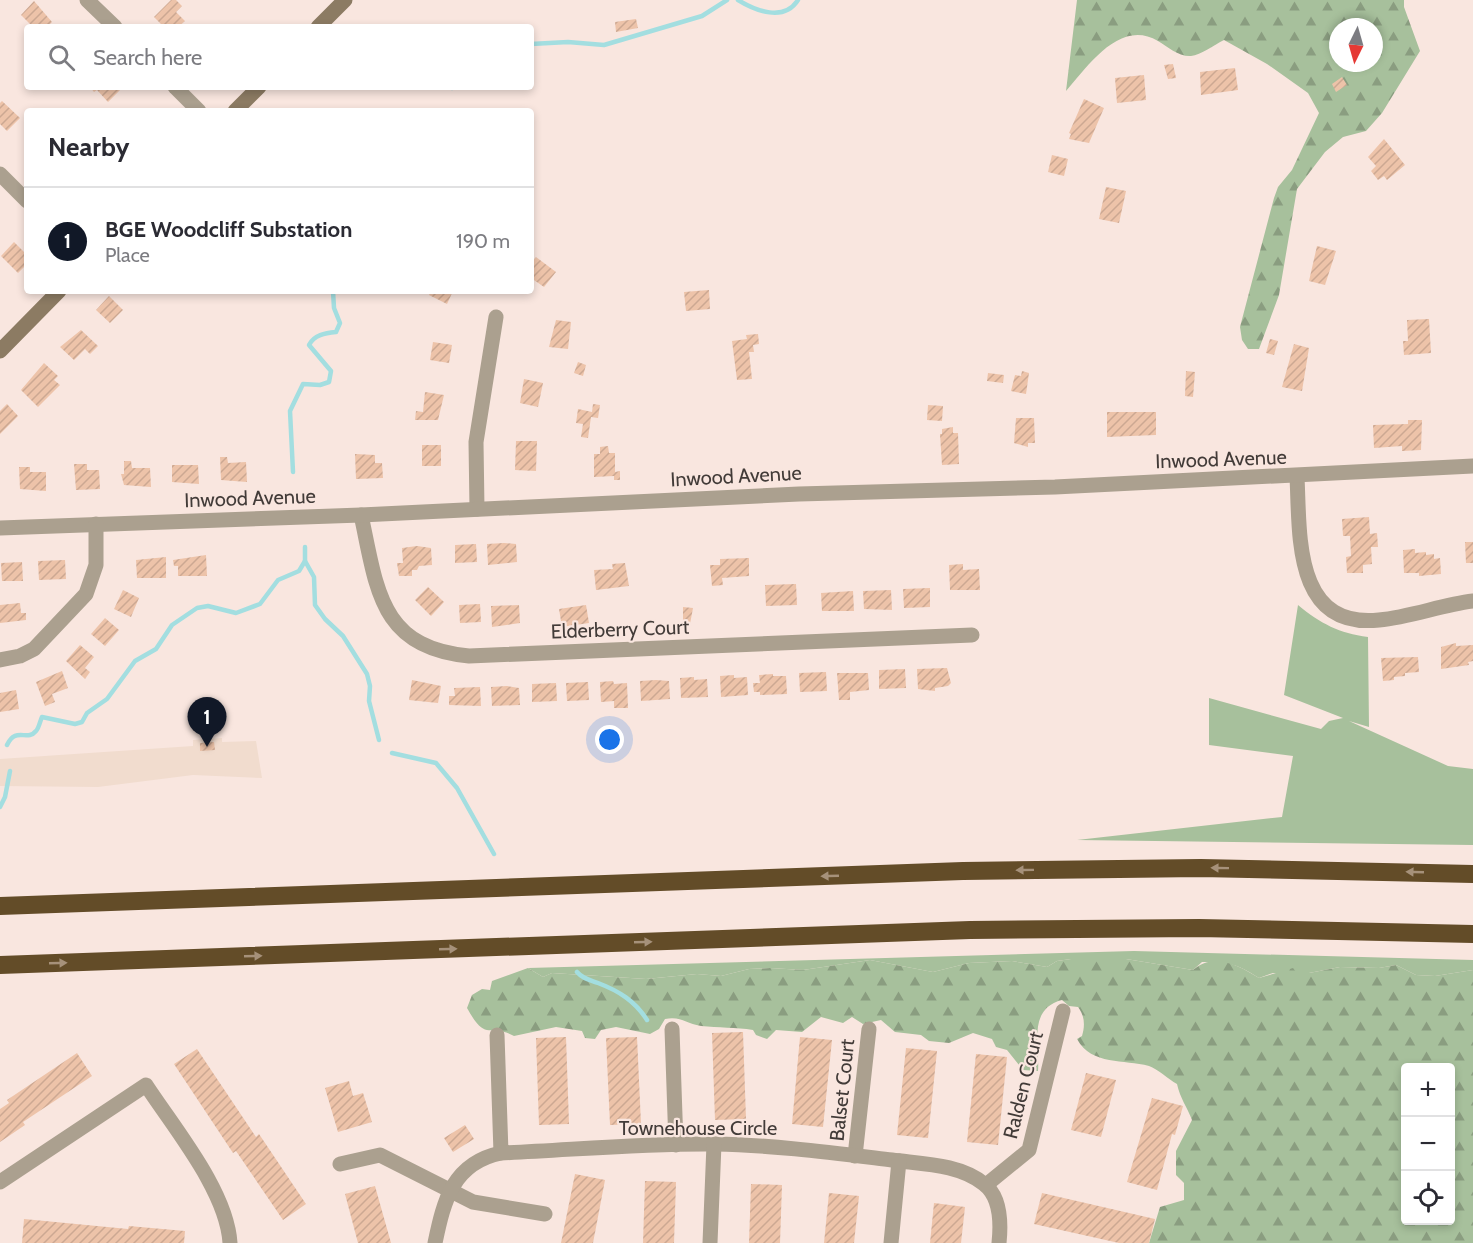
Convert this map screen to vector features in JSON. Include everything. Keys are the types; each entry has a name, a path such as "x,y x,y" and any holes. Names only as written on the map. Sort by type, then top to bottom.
{"highway":[{"path":"0,906 963,871 1200,868 1473,874"},
{"path":"0,965 970,930 1211,928 1473,934"}],"street":[{"path":"87,0 112,24"},
{"path":"321,24 345,0"},
{"path":"178,90 197,108"},
{"path":"238,108 256,90"},
{"path":"0,174 24,198"},
{"path":"0,351 56,294"},
{"path":"477,509 476,442 496,316"},
{"name":"Inwood Avenue","path":"0,528 361,515 799,494 1297,477 1473,466"},
{"path":"1297,477 1305,574 1322,602 1335,612 1364,621 1378,620 1473,601"},
{"name":"Elderberry Court","path":"361,515 379,591 392,618 418,644 449,654 469,656 972,635"},
{"path":"0,660 20,656 34,649 86,594 96,566 96,524"},
{"name":"Ralden Court","path":"986,1185 1029,1150 1063,1011"},
{"path":"672,1029 676,1145"},
{"name":"Balset Court","path":"855,1156 869,1029"},
{"path":"497,1035 501,1153"},
{"path":"0,1182 146,1085 215,1190 229,1231 230,1243"},
{"path":"710,1243 714,1144"},
{"name":"Townehouse Circle","path":"435,1243 450,1190 459,1175 484,1156 501,1153 714,1144 899,1161 954,1170 972,1176 986,1185"},
{"path":"340,1164 381,1155 473,1202 545,1214"},
{"path":"891,1243 899,1161"},
{"path":"986,1185 999,1213 999,1243"}],"shaded area":[{"path":"222,738 222,742 256,741 262,778 193,775 98,787 0,786 0,759 193,746 193,740"}],"green space":[{"path":"1077,0 1404,0 1404,7 1420,51 1382,113 1366,131 1343,137 1325,152 1297,189 1279,295 1259,349 1248,349 1242,340 1240,327 1278,187 1292,170 1319,113 1308,93 1267,64 1224,40 1199,54 1187,56 1144,36 1131,36 1118,40 1095,58 1066,91"},
{"path":"1298,605 1331,627 1368,637 1369,727 1349,721 1448,766 1473,769 1473,845 1077,840 1282,817 1293,756 1209,745 1209,698 1321,729 1329,721 1343,718 1284,695"},
{"path":"1134,951 1473,960 1473,970 1435,976 1416,975 1396,965 1379,968 1340,967 1309,973 1273,973 1259,978 1232,964 1202,962 1193,970 1126,959 1071,959 1057,961 1047,967 1012,961 969,963 933,972 870,960 803,970 749,969 721,976 697,974 646,979 552,973 543,977 528,968"},
{"path":"1071,959 1126,959 1193,970 1209,962 1217,961 1235,965 1259,978 1293,968 1296,972 1309,973 1340,967 1379,968 1396,965 1416,975 1435,976 1473,970 1473,1243 1149,1243 1160,1207 1184,1200 1184,1183 1176,1175 1176,1151 1192,1120 1177,1084 1159,1072 1149,1066 1100,1058 1083,1048 1077,1039 1082,1036 1083,1032 1082,1014 1078,1007 1069,1006 1062,1000 1044,1011 1040,1020 1037,1040 1038,1071 1023,1070 1007,1050 996,1047 992,1039 973,1033 949,1043 929,1041 921,1035 895,1032 881,1020 863,1024 852,1017 843,1023 821,1017 802,1032 776,1030 767,1039 756,1035 753,1030 701,1026 671,1018 665,1019 659,1029 650,1034 616,1027 601,1030 595,1039 585,1038 582,1031 556,1027 514,1036 505,1032 488,1030 479,1026 467,1008 472,995 482,989 490,990 492,981 528,968 543,977 552,973 646,979 697,974 721,976 749,969 803,970 870,960 933,972 969,963 1012,961 1047,967 1057,961"}],"building":[{"path":"171,0 176,0 182,6 176,12 185,21 182,24 161,24 154,17"},
{"path":"34,1 52,22 50,24 30,24 21,15"},
{"path":"636,19 638,28 616,32 615,22"},
{"path":"1173,64 1176,78 1168,79 1164,65"},
{"path":"1235,68 1238,90 1201,95 1200,72"},
{"path":"1144,75 1146,100 1117,103 1115,78"},
{"path":"1342,77 1347,85 1336,92 1332,84"},
{"path":"97,90 120,90 108,102"},
{"path":"1084,99 1104,108 1089,143 1069,139 1071,134 1069,133"},
{"path":"2,101 20,118 7,131 0,124 0,103"},
{"path":"1384,139 1405,165 1387,180 1384,176 1378,180 1371,171 1376,166 1368,157"},
{"path":"1052,155 1068,159 1064,176 1048,172"},
{"path":"1106,187 1126,191 1119,223 1099,219"},
{"path":"14,242 24,252 24,267 18,273 1,256"},
{"path":"1317,246 1336,251 1325,285 1309,281"},
{"path":"536,257 556,272 544,287 534,280"},
{"path":"709,290 710,309 686,311 684,292"},
{"path":"430,294 452,294 447,304"},
{"path":"109,296 123,310 110,323 96,310"},
{"path":"1429,319 1431,353 1404,355 1403,341 1408,341 1407,320"},
{"path":"556,320 571,322 568,349 549,347"},
{"path":"81,330 98,346 90,354 85,349 74,360 60,347"},
{"path":"758,334 759,344 753,345 754,352 749,352 752,379 737,380 732,341 747,339 746,335"},
{"path":"1270,339 1278,341 1274,355 1266,353"},
{"path":"433,342 452,345 449,363 430,360"},
{"path":"1294,344 1309,348 1302,391 1282,387"},
{"path":"578,362 586,365 583,376 574,373"},
{"path":"44,363 58,376 54,380 60,385 38,407 21,390"},
{"path":"1022,371 1029,373 1026,394 1011,391 1015,375 1021,376"},
{"path":"1186,371 1195,372 1193,397 1185,396"},
{"path":"988,373 1004,375 1003,383 987,381"},
{"path":"524,379 543,383 538,407 520,403"},
{"path":"425,392 444,395 438,420 415,420 416,411 423,412"},
{"path":"7,404 18,416 0,434 0,411"},
{"path":"593,404 600,405 598,418 591,417 588,438 581,437 583,424 576,423 578,409 592,412"},
{"path":"928,405 943,406 942,421 927,420"},
{"path":"1107,412 1156,412 1156,435 1107,437"},
{"path":"1016,418 1034,418 1035,443 1028,443 1028,447 1014,443"},
{"path":"1408,420 1422,420 1421,450 1402,451 1402,446 1374,448 1373,425 1408,424"},
{"path":"953,427 953,433 958,433 959,464 942,465 940,434 942,434 942,429"},
{"path":"516,441 537,441 536,471 515,470"},
{"path":"422,445 441,445 441,466 422,466"},
{"path":"608,446 609,453 615,453 615,472 620,471 620,480 614,480 614,476 594,477 594,454 600,454 600,447"},
{"path":"355,454 375,455 375,463 382,463 383,478 356,479"},
{"path":"220,457 227,457 228,463 246,462 247,482 221,480"},
{"path":"124,461 131,461 132,468 150,468 151,487 124,485 121,474 124,474"},
{"path":"74,464 87,464 87,470 99,470 100,489 76,490"},
{"path":"172,465 198,465 199,484 172,482"},
{"path":"19,467 30,467 30,472 46,472 46,491 20,489"},
{"path":"1369,517 1370,534 1377,533 1378,547 1371,547 1372,564 1363,565 1363,573 1347,573 1346,557 1351,556 1350,536 1343,536 1342,519"},
{"path":"1465,542 1473,542 1473,563 1466,563"},
{"path":"476,544 477,562 455,563 455,545"},
{"path":"487,544 516,544 517,562 488,565"},
{"path":"417,546 431,548 432,565 419,566 417,570 412,570 412,576 399,576 397,563 403,563 402,548"},
{"path":"1415,549 1415,553 1426,552 1426,555 1434,554 1434,559 1440,558 1441,574 1419,576 1419,573 1404,573 1403,550"},
{"path":"206,555 207,576 178,576 178,566 174,566 173,560"},
{"path":"166,557 166,578 137,578 136,560"},
{"path":"749,558 749,576 722,578 723,585 712,586 710,565 720,565 720,559"},
{"path":"65,560 66,579 39,580 38,561"},
{"path":"22,562 23,581 2,581 1,563"},
{"path":"625,563 629,586 596,590 594,570 613,569 612,564"},
{"path":"963,564 963,570 979,569 980,590 950,590 949,565"},
{"path":"796,584 797,605 766,606 765,585"},
{"path":"428,587 444,602 431,616 415,600"},
{"path":"930,588 930,607 904,608 903,589"},
{"path":"123,590 139,598 131,617 114,609"},
{"path":"891,590 892,610 864,609 863,591"},
{"path":"853,591 854,611 822,611 821,593"},
{"path":"20,603 21,613 26,613 26,620 0,623 0,605"},
{"path":"480,604 481,622 460,623 459,605"},
{"path":"519,605 520,623 492,627 491,606"},
{"path":"586,605 589,623 562,627 559,609"},
{"path":"683,607 693,608 690,624 683,623"},
{"path":"105,618 119,630 105,646 91,634"},
{"path":"1456,643 1456,646 1473,645 1473,661 1468,662 1469,665 1441,669 1441,647"},
{"path":"80,645 94,657 85,668 90,672 85,679 66,661"},
{"path":"1418,657 1419,672 1405,673 1405,676 1394,677 1394,680 1383,681 1381,658"},
{"path":"947,668 951,683 948,686 935,688 935,691 918,689 917,669"},
{"path":"905,669 906,688 879,689 879,670"},
{"path":"62,671 68,688 52,694 55,702 45,706 36,682"},
{"path":"826,672 827,691 800,692 799,673"},
{"path":"837,673 868,673 869,690 850,692 850,700 839,700"},
{"path":"773,674 773,676 786,676 787,694 760,695 760,692 754,692 753,683 760,683 759,675"},
{"path":"734,675 734,678 747,677 748,695 721,697 720,676"},
{"path":"694,677 694,680 707,679 708,697 681,698 680,678"},
{"path":"412,680 441,686 438,703 409,700"},
{"path":"613,681 614,684 627,683 628,708 614,708 614,701 601,702 600,682"},
{"path":"640,681 669,681 670,699 641,701"},
{"path":"588,682 589,700 567,701 566,683"},
{"path":"556,683 557,701 532,702 532,684"},
{"path":"480,687 481,706 449,705 449,696 455,696 454,688"},
{"path":"491,687 519,688 520,705 492,706"},
{"path":"16,690 19,709 0,712 0,693"},
{"path":"214,742 215,750 200,751 200,743"},
{"path":"743,1032 746,1119 715,1120 712,1033"},
{"path":"566,1037 569,1124 539,1125 536,1038"},
{"path":"637,1037 641,1124 610,1125 606,1038"},
{"path":"800,1037 832,1040 823,1127 792,1124"},
{"path":"906,1048 937,1051 928,1138 897,1135"},
{"path":"197,1049 256,1137 259,1134 306,1204 283,1220 236,1151 233,1153 174,1064"},
{"path":"77,1053 92,1076 23,1122 25,1125 0,1142 0,1109 9,1103 7,1100"},
{"path":"976,1054 1007,1057 998,1145 967,1142"},
{"path":"1086,1073 1116,1080 1101,1137 1071,1130"},
{"path":"349,1081 353,1096 363,1093 372,1122 338,1132 325,1088"},
{"path":"1152,1098 1183,1106 1175,1135 1172,1134 1157,1190 1127,1182"},
{"path":"465,1125 474,1139 453,1152 444,1138"},
{"path":"575,1174 605,1180 593,1243 561,1243"},
{"path":"645,1181 676,1182 674,1243 643,1243"},
{"path":"751,1184 782,1185 780,1243 749,1243"},
{"path":"375,1186 391,1243 358,1243 345,1194"},
{"path":"829,1193 859,1196 854,1243 824,1243"},
{"path":"1042,1193 1155,1219 1149,1243 1119,1243 1034,1224"},
{"path":"934,1203 965,1207 961,1243 930,1243"},
{"path":"24,1219 128,1229 129,1226 185,1231 184,1243 22,1243"}],"waterway":[{"path":"534,44 568,42 604,45 702,16 727,0"},
{"path":"738,0 761,11 778,13 792,7 798,0"},
{"path":"293,472 290,411 303,384 320,385 329,382 331,371 309,345 317,337 336,332 340,323 334,308 333,294"},
{"path":"7,745 14,736 33,734 42,717 75,724 82,722 87,713 107,699 135,661 156,649 172,625 197,608 208,606 236,613 260,604 278,580 299,571 305,561 305,547"},
{"path":"305,561 314,577 315,605 325,619 343,636 367,674 370,686 369,701 379,740"},
{"path":"392,753 436,763 457,788 494,854"},
{"path":"0,807 5,797 10,771"},
{"path":"577,972 584,978 613,989 626,997 647,1020"}],"place":[{"name":"BGE Woodcliff Substation","path":"207,747"}]}
